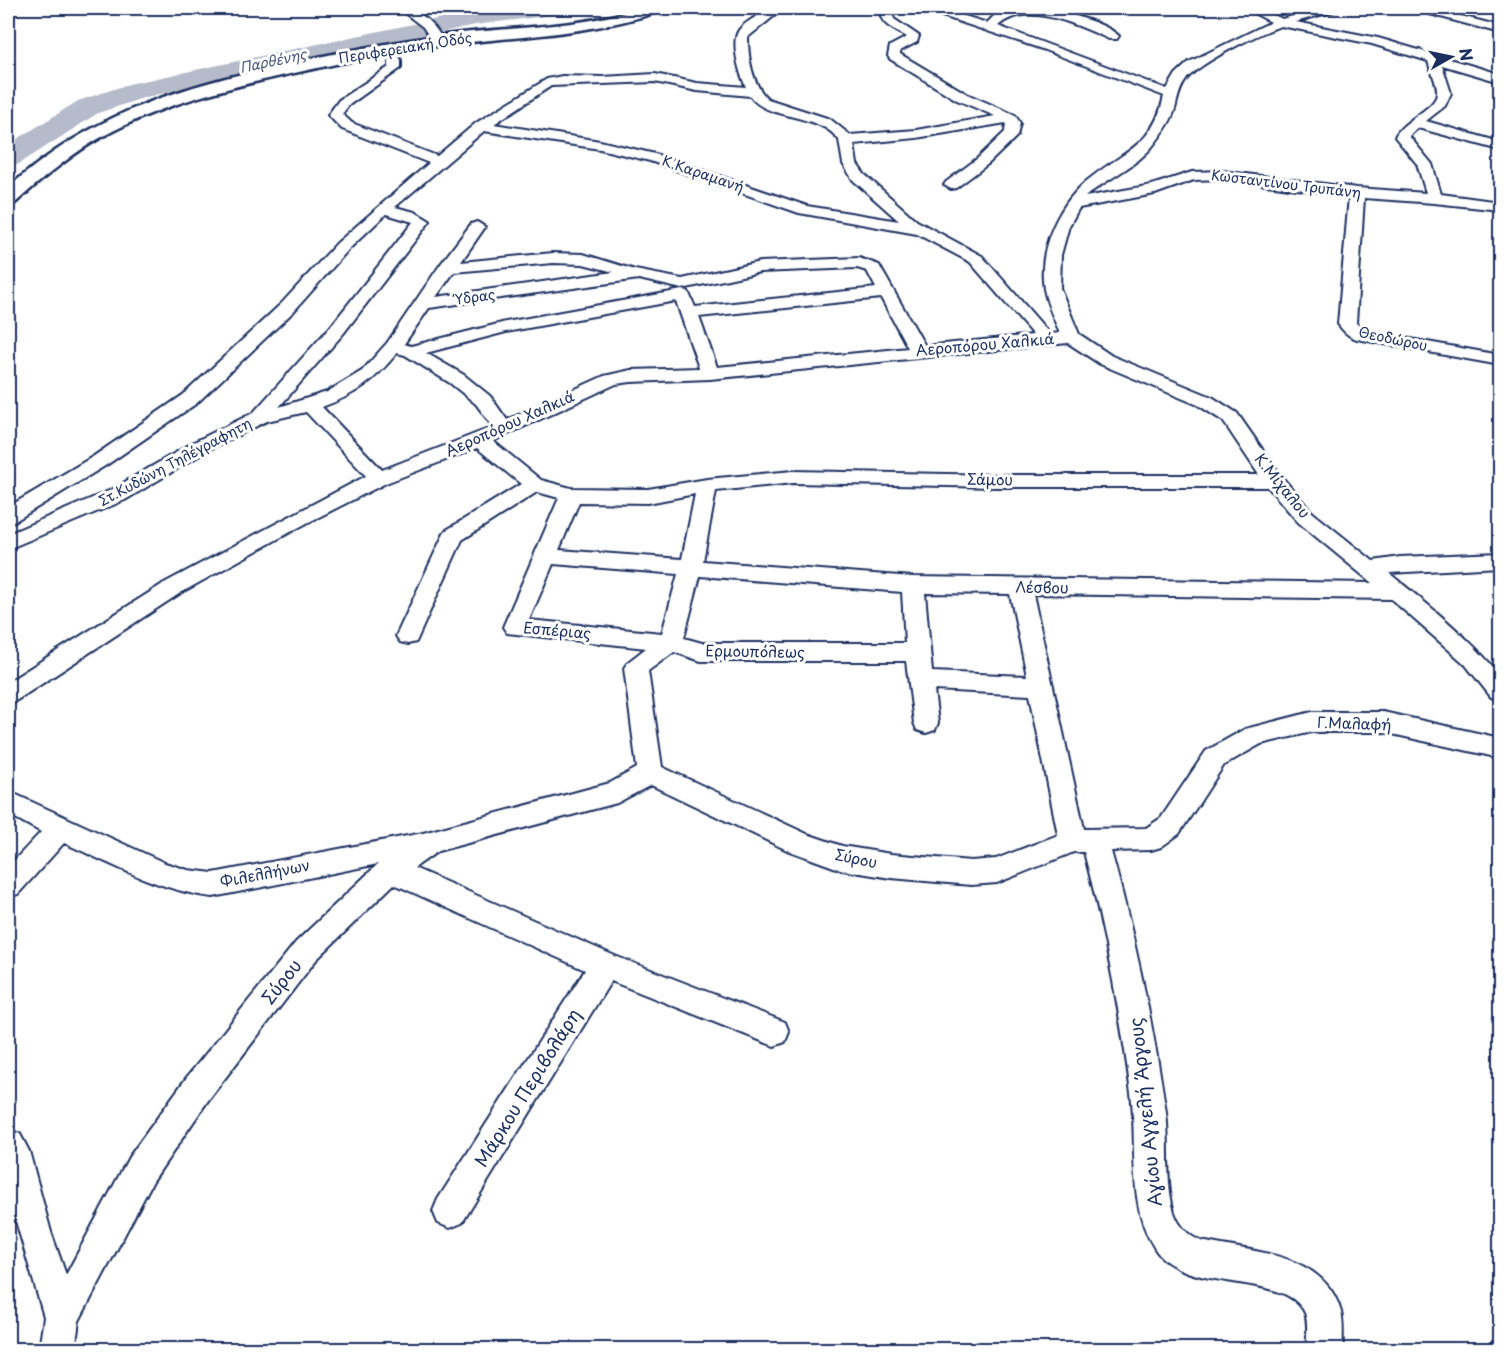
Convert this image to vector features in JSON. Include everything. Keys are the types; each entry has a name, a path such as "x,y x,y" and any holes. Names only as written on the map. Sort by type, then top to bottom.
{"main road":[{"name":"Περιφερειακή Οδός","path":"8,199 54,158 79,141 146,109 219,85 389,48 433,34 585,24 631,16 655,8"}],"street":[{"path":"403,8 433,34"},
{"path":"778,8 742,35 741,43 753,92 763,102 825,122 841,133 846,140 850,164 858,177 900,216 976,259 1046,340"},
{"path":"885,8 884,15 887,21 913,36 914,39 894,49 894,56 962,97 1010,118 1013,123 1012,133 982,161 951,185"},
{"path":"928,8 991,26 1098,65 1152,89 1171,94"},
{"path":"1252,8 1282,23 1365,39 1500,78"},
{"path":"1071,337 1052,288 1053,255 1061,226 1087,187 1145,147 1162,123 1168,110 1171,94 1181,77 1193,65 1307,11 1334,8"},
{"path":"1419,8 1500,30"},
{"path":"991,26 1005,13 1015,10 1045,10 1066,15 1113,36"},
{"path":"389,48 394,60 394,68 344,103 336,111 336,115 346,126 439,162"},
{"path":"1433,58 1444,93 1443,98 1404,132 1402,137 1423,158 1430,171 1434,198"},
{"path":"8,516 101,460 190,399 288,307 344,246 383,209 481,126 541,86 562,80 602,81 655,78 696,87 753,92"},
{"path":"846,140 916,134 1010,118"},
{"path":"1416,123 1500,146"},
{"name":"Κ.Καραμανή","path":"481,126 600,145 656,158 804,210 922,230"},
{"name":"Κωσταντίνου Τρυπάνη","path":"1074,204 1155,189 1192,176 1222,175 1357,193 1434,198 1500,206"},
{"name":"Θεοδώρου","path":"1357,193 1347,324 1351,330 1366,336 1500,360"},
{"name":"Στ.Κυδώνη Τηλέγραφητη","path":"8,542 118,495 203,445 260,417 337,330 421,225 420,218 383,209"},
{"path":"402,349 423,304 446,268 477,227"},
{"path":"446,268 570,258 583,259 639,274"},
{"name":"Ύδρας","path":"423,304 639,274 682,290 760,267 859,263 873,268 918,350"},
{"path":"260,417 309,405 355,385 402,349 682,290 710,373"},
{"path":"689,313 886,292"},
{"name":"Αεροπόρου Χαλκιά","path":"8,694 174,587 298,519 379,478 480,440 610,380 631,376 710,373 918,350 1071,337"},
{"name":"Κ.Μίχαλου","path":"1071,337 1106,360 1205,400 1230,417 1274,481 1305,517 1433,621 1473,658 1500,691"},
{"path":"402,349 457,379 483,400 503,428"},
{"path":"309,405 379,478"},
{"path":"408,636 453,536 534,485 480,440"},
{"name":"Σάμου","path":"534,485 572,495 648,496 707,485 793,477 1274,481"},
{"path":"650,773 636,668 671,642 691,568 707,485"},
{"name":"Εσπέριας","path":"572,495 515,627 671,642"},
{"path":"547,556 691,568"},
{"path":"1370,569 1400,564 1500,560"},
{"name":"Λέσβου","path":"691,568 913,585 1394,591"},
{"path":"913,585 917,652 926,723"},
{"path":"1020,588 1040,686 1084,841"},
{"name":"Ερμουπόλεως","path":"671,642 701,652 717,653 917,652"},
{"path":"922,681 1040,686"},
{"name":"Γ.Μαλαφή","path":"1084,841 1151,839 1170,826 1215,758 1254,736 1312,722 1383,722 1500,748"},
{"name":"Σύρου","path":"59,1333 141,1169 198,1088 306,951 390,870 429,842 617,792 650,773 797,842 842,858 862,862 938,871 997,871 1084,841"},
{"name":"Φιλελλήνων","path":"8,802 60,830 158,872 188,882 213,885 429,842"},
{"path":"8,886 60,830"},
{"name":"Αγίου Αγγελή Άργους","path":"1084,841 1107,885 1134,1007 1150,1117 1159,1220 1168,1240 1186,1255 1298,1279 1314,1293 1322,1309 1325,1350"},
{"path":"390,870 605,965 774,1032"},
{"name":"Μάρκου Περιβολάρη","path":"450,1211 605,965"},
{"path":"8,1146 13,1151 59,1333"}],"waterway":[{"name":"Παρθένης","path":"8,158 88,107 139,90 475,18 553,8"}]}
